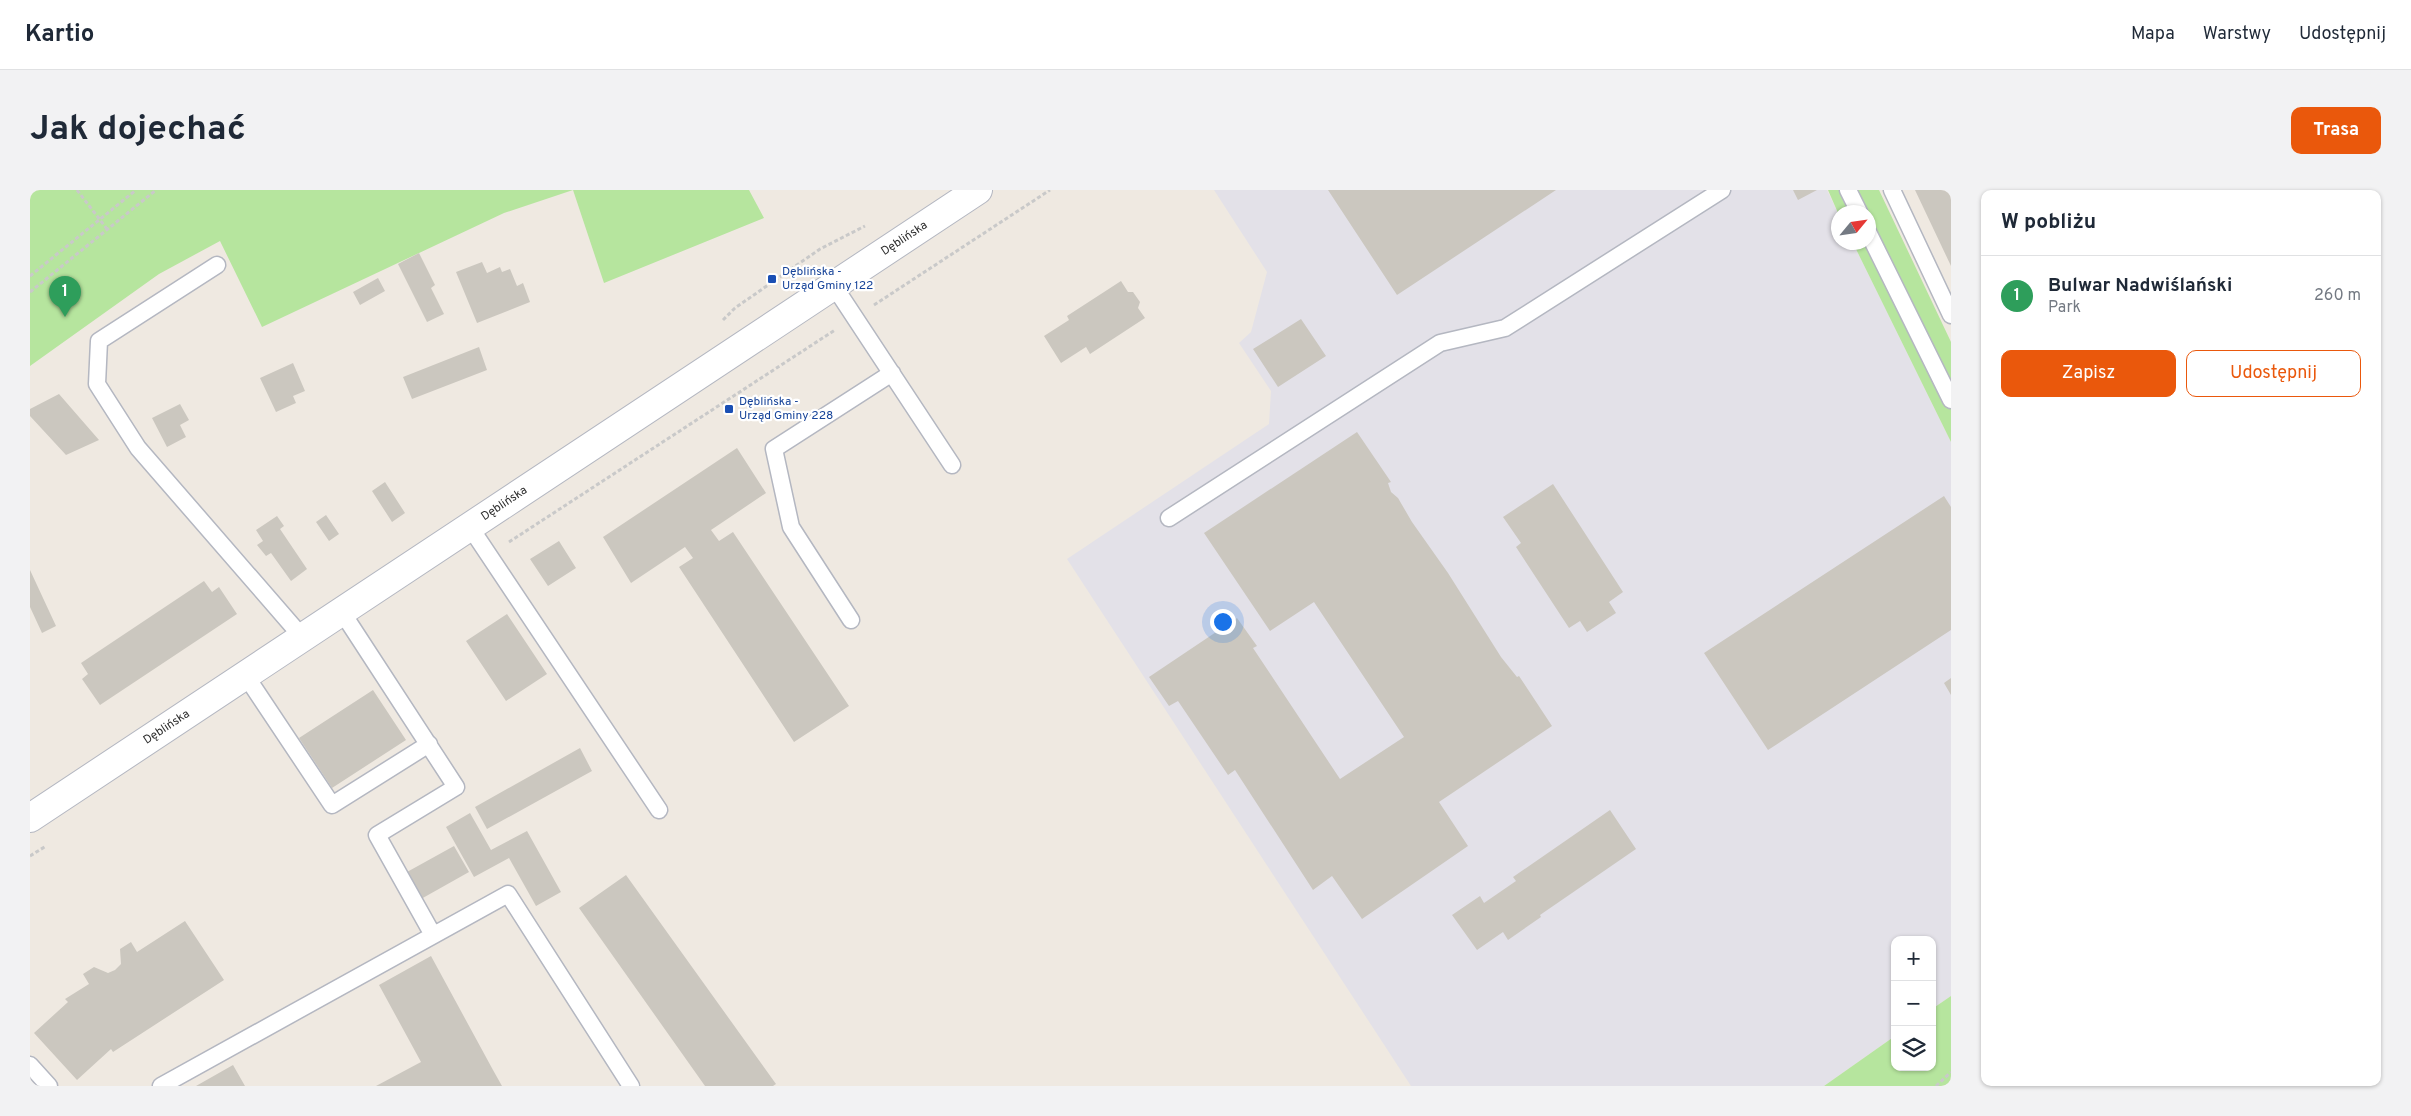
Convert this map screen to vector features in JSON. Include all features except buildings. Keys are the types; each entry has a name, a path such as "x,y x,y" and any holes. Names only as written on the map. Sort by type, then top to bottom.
{"main road":[{"name":"Dęblińska","path":"30,818 978,190"}],"lane":[{"path":"1170,518 1440,343 1505,328 1722,190"},
{"path":"1848,190 1856,205"},
{"path":"1892,190 1951,315"},
{"path":"1876,248 1951,400"},
{"path":"217,265 99,341 97,384 138,448 303,638"},
{"path":"834,286 952,465"},
{"path":"851,620 790,527 774,449 892,373"},
{"path":"470,527 660,810"},
{"path":"342,612 456,787 377,835 433,936"},
{"path":"246,676 332,805 428,744"},
{"path":"161,1086 508,894 631,1086"},
{"path":"30,1065 49,1086"}],"path":[{"path":"78,190 107,229"},
{"path":"30,276 99,218 136,190"},
{"path":"30,292 156,190"},
{"path":"488,554 1050,190"},
{"path":"30,856 47,845"},
{"path":"1936,1086 1951,1072"}],"shaded area":[{"path":"1214,190 1827,190 1834,205 1831,205 1831,250 1856,250 1951,442 1951,996 1936,1006 1936,936 1891,936 1891,1039 1824,1086 1411,1086 1067,559 1269,424 1271,391 1239,343 1251,332 1267,272"}],"green space":[{"path":"30,190 573,190 504,213 262,327 220,241 159,274 30,366"},
{"path":"573,190 749,190 764,218 604,283"},
{"path":"1828,190 1879,190 1951,342 1951,442 1856,250 1876,250 1876,205 1835,205"},
{"path":"1951,996 1951,1086 1824,1086 1891,1039 1891,1071 1936,1071 1936,1006"}],"place":[{"name":"Dęblińska - Urząd Gminy 122","path":"772,279"},
{"name":"Bulwar Nadwiślański","path":"65,317"},
{"name":"Dęblińska - Urząd Gminy 228","path":"729,409"}]}
